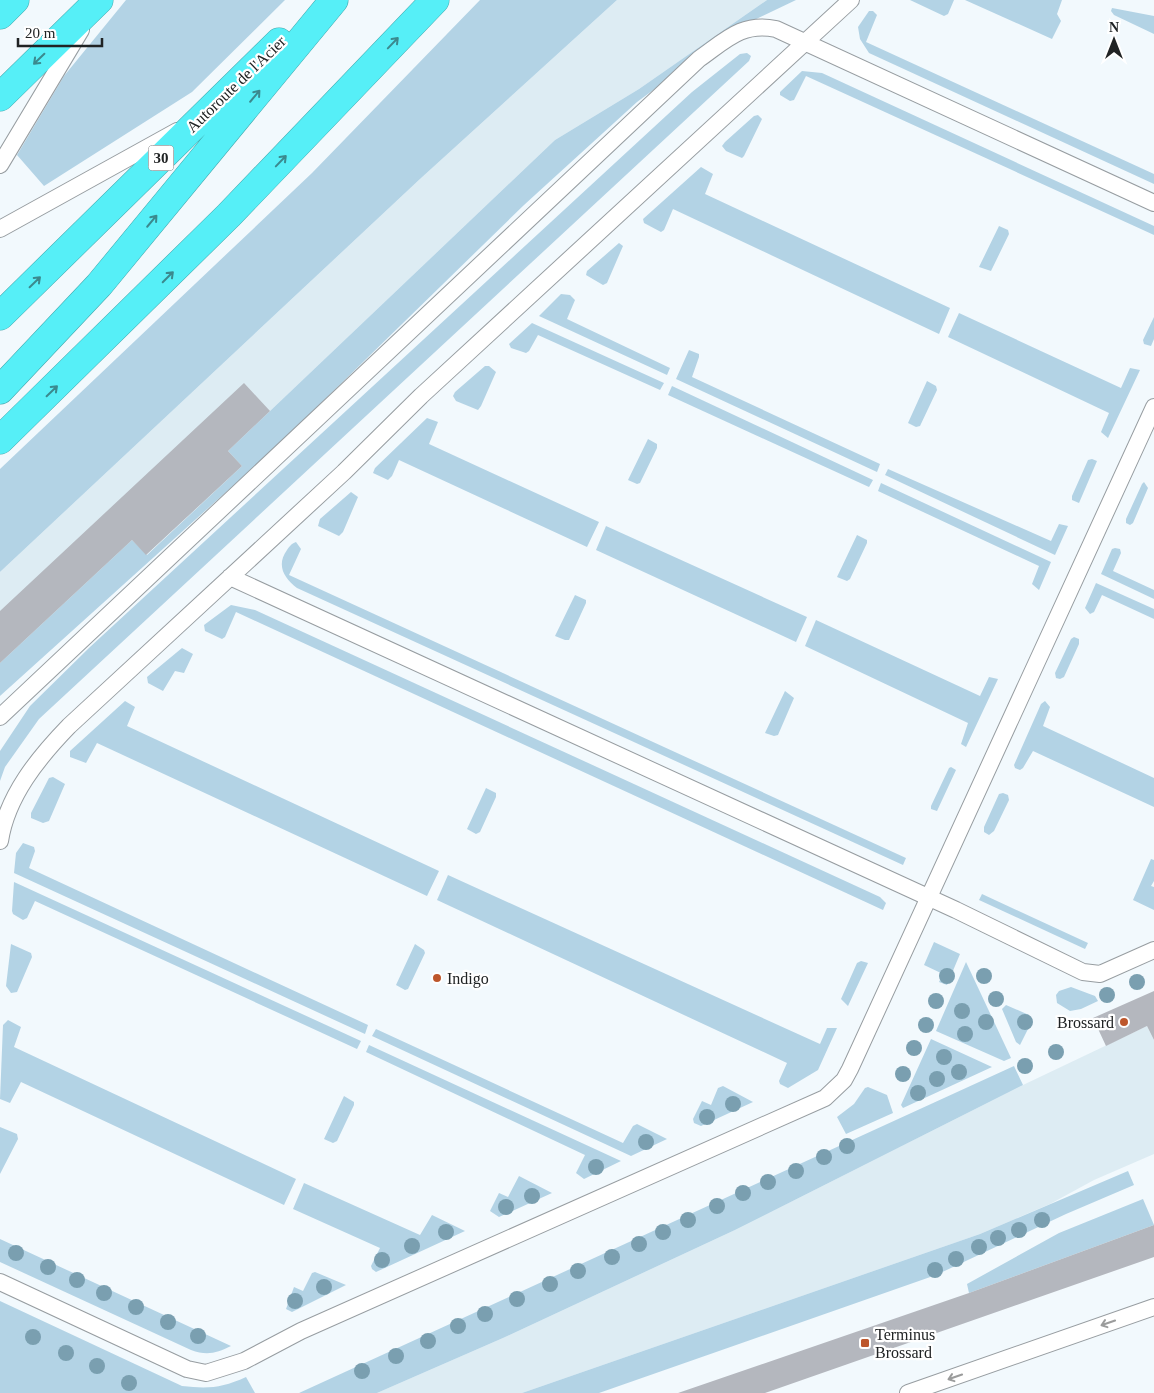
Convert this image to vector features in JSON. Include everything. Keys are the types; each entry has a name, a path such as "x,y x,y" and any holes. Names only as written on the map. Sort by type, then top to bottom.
{"highway":[{"path":"0,14 15,0"},
{"name":"Autoroute de l'Acier","path":"0,316 323,0"},
{"path":"0,390 99,286 334,0"},
{"path":"0,440 229,215 435,0"},
{"path":"0,97 98,1"}],"lane":[{"path":"0,842 18,792 40,756 96,700 230,577 428,390 851,0"},
{"path":"0,166 98,1"},
{"path":"0,717 699,59 737,32 759,26 776,29 804,44 1154,203"},
{"path":"0,230 205,115"},
{"path":"0,1282 196,1372 217,1371 244,1361 310,1328 825,1098 844,1080 850,1069 1154,407"},
{"path":"230,577 929,898 1083,972 1100,974 1154,950"},
{"path":"908,1393 1154,1307"}],"shaded area":[{"path":"126,0 285,0 192,92 44,186 17,155 64,76"},
{"path":"480,0 617,0 420,179 0,572 0,469 312,173"},
{"path":"617,0 767,0 639,89 555,140 228,451 242,466 146,555 132,540 0,663 0,572 420,179"},
{"path":"767,0 796,0 748,23 717,43 637,102 524,205 277,446 0,696 0,663 132,540 147,555 242,466 228,451 555,140 639,89"},
{"path":"910,0 954,0 948,14 944,16"},
{"path":"965,0 1062,0 1057,14 1061,21 1052,39"},
{"path":"1112,8 1154,16 1154,34 1114,15 1111,11"},
{"path":"869,11 873,11 877,15 866,42 1154,174 1154,184 869,53 860,39 858,27"},
{"path":"747,53 751,56 749,61 39,719 5,767 0,781 0,751 30,706 90,647 692,92 740,54"},
{"path":"802,71 822,73 1154,226 1154,235 806,76 794,100 790,101 780,95 780,92"},
{"path":"758,115 762,119 744,156 742,158 726,151 722,146 725,142 754,116"},
{"path":"701,167 713,174 705,194 950,308 939,334 673,209 664,230 661,232 644,223 643,219"},
{"path":"999,226 1008,230 1009,234 991,271 979,267"},
{"path":"619,243 623,246 607,283 603,285 586,275 587,271"},
{"path":"561,294 570,295 575,300 567,319 670,368 667,375 539,316"},
{"path":"959,313 1121,388 1130,368 1140,370 1108,438 1101,432 1109,413 948,337"},
{"path":"1154,317 1154,339 1151,346 1144,344 1143,340"},
{"path":"532,323 664,383 660,390 538,335 526,353 511,348 509,344"},
{"path":"689,350 699,354 692,377 880,464 877,472 676,379"},
{"path":"485,366 489,366 496,372 478,410 456,401 453,396 455,392"},
{"path":"927,381 936,386 937,390 920,426 916,427 908,423"},
{"path":"672,386 873,480 869,487 668,395"},
{"path":"427,418 438,422 429,444 599,522 587,547 399,460 392,476 388,480 373,473 375,468"},
{"path":"648,439 657,444 657,448 640,483 637,484 628,480"},
{"path":"1088,460 1097,461 1079,503 1072,500 1072,496"},
{"path":"888,469 1051,541 1059,524 1068,526 1055,555 885,475"},
{"path":"1144,482 1148,488 1133,523 1130,525 1126,523 1126,519"},
{"path":"881,483 1051,562 1039,590 1032,584 1039,566 878,491"},
{"path":"351,492 358,497 343,532 339,536 318,526 320,519"},
{"path":"606,526 807,617 796,642 596,550"},
{"path":"857,535 867,540 867,543 850,579 847,581 837,577"},
{"path":"296,542 301,549 289,575 906,858 903,865 297,588 285,576 282,566 284,556 290,546"},
{"path":"1112,549 1120,549 1121,553 1113,571 1154,590 1154,599 1101,574"},
{"path":"1096,583 1154,609 1154,619 1102,595 1094,612 1090,614 1085,608"},
{"path":"575,595 586,600 586,603 569,640 565,640 555,636"},
{"path":"231,605 255,610 880,897 886,903 883,910 236,612 225,637 222,639 205,631 204,625"},
{"path":"816,620 980,696 989,677 998,679 966,747 961,744 968,723 805,646"},
{"path":"1074,637 1079,639 1079,644 1064,677 1056,678 1055,673 1071,639"},
{"path":"182,648 193,654 184,673 175,671 163,691 148,683 147,677"},
{"path":"785,691 794,698 778,735 774,736 765,733"},
{"path":"125,701 135,707 127,726 439,871 427,896 97,743 86,763 70,757 70,751"},
{"path":"1045,701 1050,707 1043,726 1154,778 1154,807 1033,751 1023,768 1020,770 1015,768 1014,765 1041,704"},
{"path":"951,767 956,770 937,811 931,809 949,768"},
{"path":"53,777 65,784 49,821 43,823 31,818 31,813 49,778"},
{"path":"486,788 496,793 496,797 480,832 476,834 467,829"},
{"path":"999,794 1008,795 1009,800 994,831 989,835 984,832 984,827"},
{"path":"23,843 34,847 35,851 29,868 368,1025 365,1034 14,873 16,853"},
{"path":"1151,859 1154,860 1154,881 1151,886 1154,887 1154,910 1133,900"},
{"path":"448,875 820,1044 827,1028 837,1028 818,1070 788,1088 780,1084 779,1081 787,1063 437,900"},
{"path":"14,882 361,1041 357,1049 35,901 27,918 23,920 13,914 12,911"},
{"path":"982,894 1088,943 1085,949 979,900"},
{"path":"934,942 960,954 947,985 939,982 943,974 924,965"},
{"path":"11,944 31,953 32,957 17,992 11,993 6,986"},
{"path":"415,944 424,950 425,953 408,989 405,990 396,985"},
{"path":"861,961 868,963 848,1006 841,999 857,963"},
{"path":"966,962 1011,1058 1004,1061 936,1031"},
{"path":"1071,987 1095,996 1098,1001 1081,1009 1070,1011 1057,1003 1056,995 1059,991"},
{"path":"1006,1005 1029,1015 1032,1021 1020,1045 1016,1042 1002,1009"},
{"path":"8,1020 21,1027 14,1047 296,1179 284,1205 21,1082 10,1103 0,1099 3,1025"},
{"path":"1147,1026 1154,1040 1154,1154 1094,1180 1050,1204 980,1234 522,1393 377,1393 503,1338 735,1230 1023,1085"},
{"path":"376,1029 623,1143 633,1126 637,1124 667,1139 631,1156 372,1036"},
{"path":"931,1039 992,1067 903,1108 901,1105"},
{"path":"369,1045 621,1161 584,1179 576,1173 585,1155 366,1052"},
{"path":"1014,1066 1023,1085 735,1230 503,1338 377,1393 299,1393"},
{"path":"723,1086 753,1102 701,1126 694,1123 693,1119 702,1101 711,1105 718,1088"},
{"path":"868,1087 887,1095 893,1113 846,1134 837,1117 854,1104 865,1088"},
{"path":"344,1096 354,1102 354,1105 337,1141 333,1143 324,1139"},
{"path":"0,1127 17,1134 18,1139 0,1174"},
{"path":"1128,1171 1134,1185 1066,1214 936,1275 599,1393 522,1393 980,1234"},
{"path":"519,1176 552,1193 499,1217 490,1211 499,1193 508,1197"},
{"path":"304,1183 420,1235 432,1215 465,1231 376,1272 371,1266 380,1248 293,1209"},
{"path":"1143,1199 1154,1225 969,1293 967,1284 1059,1233"},
{"path":"0,1239 231,1346 212,1353 191,1350 0,1262"},
{"path":"315,1272 346,1285 292,1312 286,1309 294,1287 303,1291 312,1273"},
{"path":"0,1301 182,1386 215,1387 246,1377 255,1393 0,1393"}],"building":[{"path":"244,383 270,411 228,451 242,466 146,555 132,540 0,663 0,611"},
{"name":"Brossard","path":"1154,991 1154,1040 1147,1026 1106,1046 1093,1018"},
{"name":"Terminus Brossard","path":"1154,1225 1154,1257 765,1393 678,1393 969,1293"}],"place":[{"name":"Indigo","path":"437,978"},
{"name":"Brossard","path":"1124,1022"},
{"name":"Terminus Brossard","path":"865,1343"}]}
